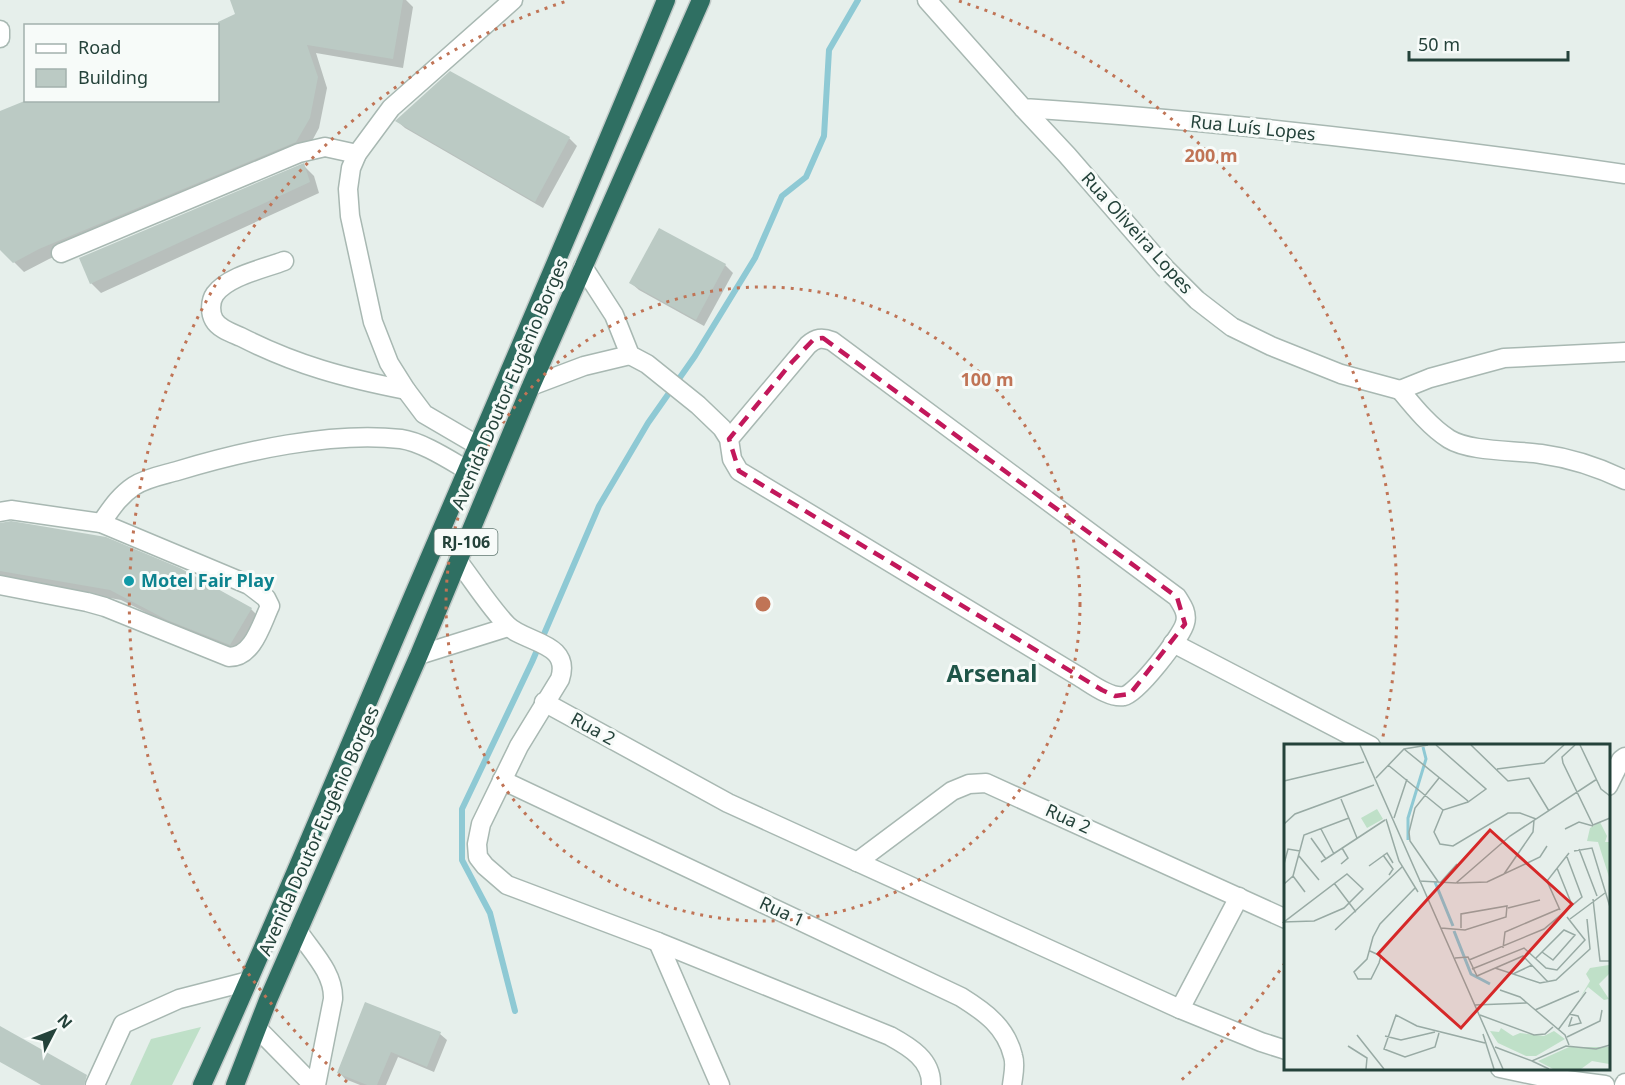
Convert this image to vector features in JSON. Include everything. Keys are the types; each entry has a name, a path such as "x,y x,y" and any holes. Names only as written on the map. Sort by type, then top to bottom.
{"highway":[{"name":"Avenida Doutor Eugênio Borges","path":"202,1085 249,981 565,244 666,0"},
{"name":"Avenida Doutor Eugênio Borges","path":"235,1085 298,931 418,655 531,386 701,0"}],"street":[{"path":"477,445 424,414 389,363 373,322 350,216 348,189 351,168 357,154 391,108 513,0"},
{"path":"927,0 1023,108"},
{"path":"0,30 0,38"},
{"name":"Rua Luís Lopes","path":"1023,108 1129,115 1368,140 1625,174"},
{"name":"Rua Oliveira Lopes","path":"1023,108 1166,268 1197,300 1232,327 1271,346 1341,374 1400,390"},
{"path":"61,253 299,153 325,147 357,154"},
{"path":"284,261 226,282 213,296 211,310 214,321 222,328 303,365 348,379 406,390"},
{"path":"583,267 614,315 630,355 698,405 722,428 729,439 732,459 739,471 1115,696 1123,697 1131,694 1155,668 1185,624 1184,607 1177,597 832,341 823,338 814,339 729,439"},
{"path":"1625,352 1504,358 1430,378 1400,390 1419,412 1450,440 1467,446 1574,460 1625,480"},
{"path":"531,386 584,366 630,355"},
{"path":"101,523 118,498 136,484 196,465 294,443 369,438 404,440 440,454 467,470"},
{"path":"0,512 11,510 101,523 260,591 267,598 270,606 246,653 236,657 221,655 105,607 0,585"},
{"path":"458,561 508,627 550,646 562,663 560,679 544,702 502,780 482,824 477,844 478,857 484,867 507,885 658,942 890,1036 919,1055 929,1066 932,1085"},
{"path":"418,655 508,627"},
{"path":"1173,643 1367,744"},
{"name":"Rua 2","path":"544,702 728,803 857,862 952,791 969,784 986,783 1239,897"},
{"path":"1610,782 1621,760 1625,757"},
{"name":"Rua 1","path":"502,780 961,997 994,1020 1003,1033 1014,1058 1012,1085"},
{"path":"857,862 1180,1009 1284,1049"},
{"path":"1180,1009 1239,897 1284,917"},
{"path":"298,931 330,977 333,988 333,999 315,1085"},
{"path":"658,942 720,1085"},
{"path":"94,1085 123,1024 179,999 249,981"},
{"path":"258,1029 315,1085"},
{"path":"1510,1070 1605,1085"}],"highlighted area":[{"path":"823,338 1177,597 1185,624 1130,694 1115,696 739,471 729,439 792,362 814,339"}],"green space":[{"path":"201,1027 172,1085 130,1085 151,1039"}],"building":[{"path":"230,0 403,0 393,59 307,45 318,77 310,118 296,142 39,249 13,263 0,250 0,111 24,101 219,102 218,22 235,14"},
{"path":"450,71 570,137 535,202 395,121"},
{"path":"304,163 310,182 90,284 79,258"},
{"path":"659,228 726,264 696,320 629,283"},
{"name":"Motel Fair Play","path":"11,521 106,537 180,568 252,608 230,645 167,620 110,590 0,571 0,523"},
{"path":"365,1002 441,1032 427,1067 391,1052 377,1085 367,1085 337,1073"},
{"path":"0,1026 87,1075 84,1085 41,1085 0,1062"}],"waterway":[{"path":"515,1011 490,913 462,860 462,809 532,662 599,506 648,423 695,356 755,258 782,196 806,177 824,136 829,50 858,0"}],"place":[{"name":"Motel Fair Play","path":"129,581"}],"district":[{"name":"Arsenal","path":"992,674"}]}
